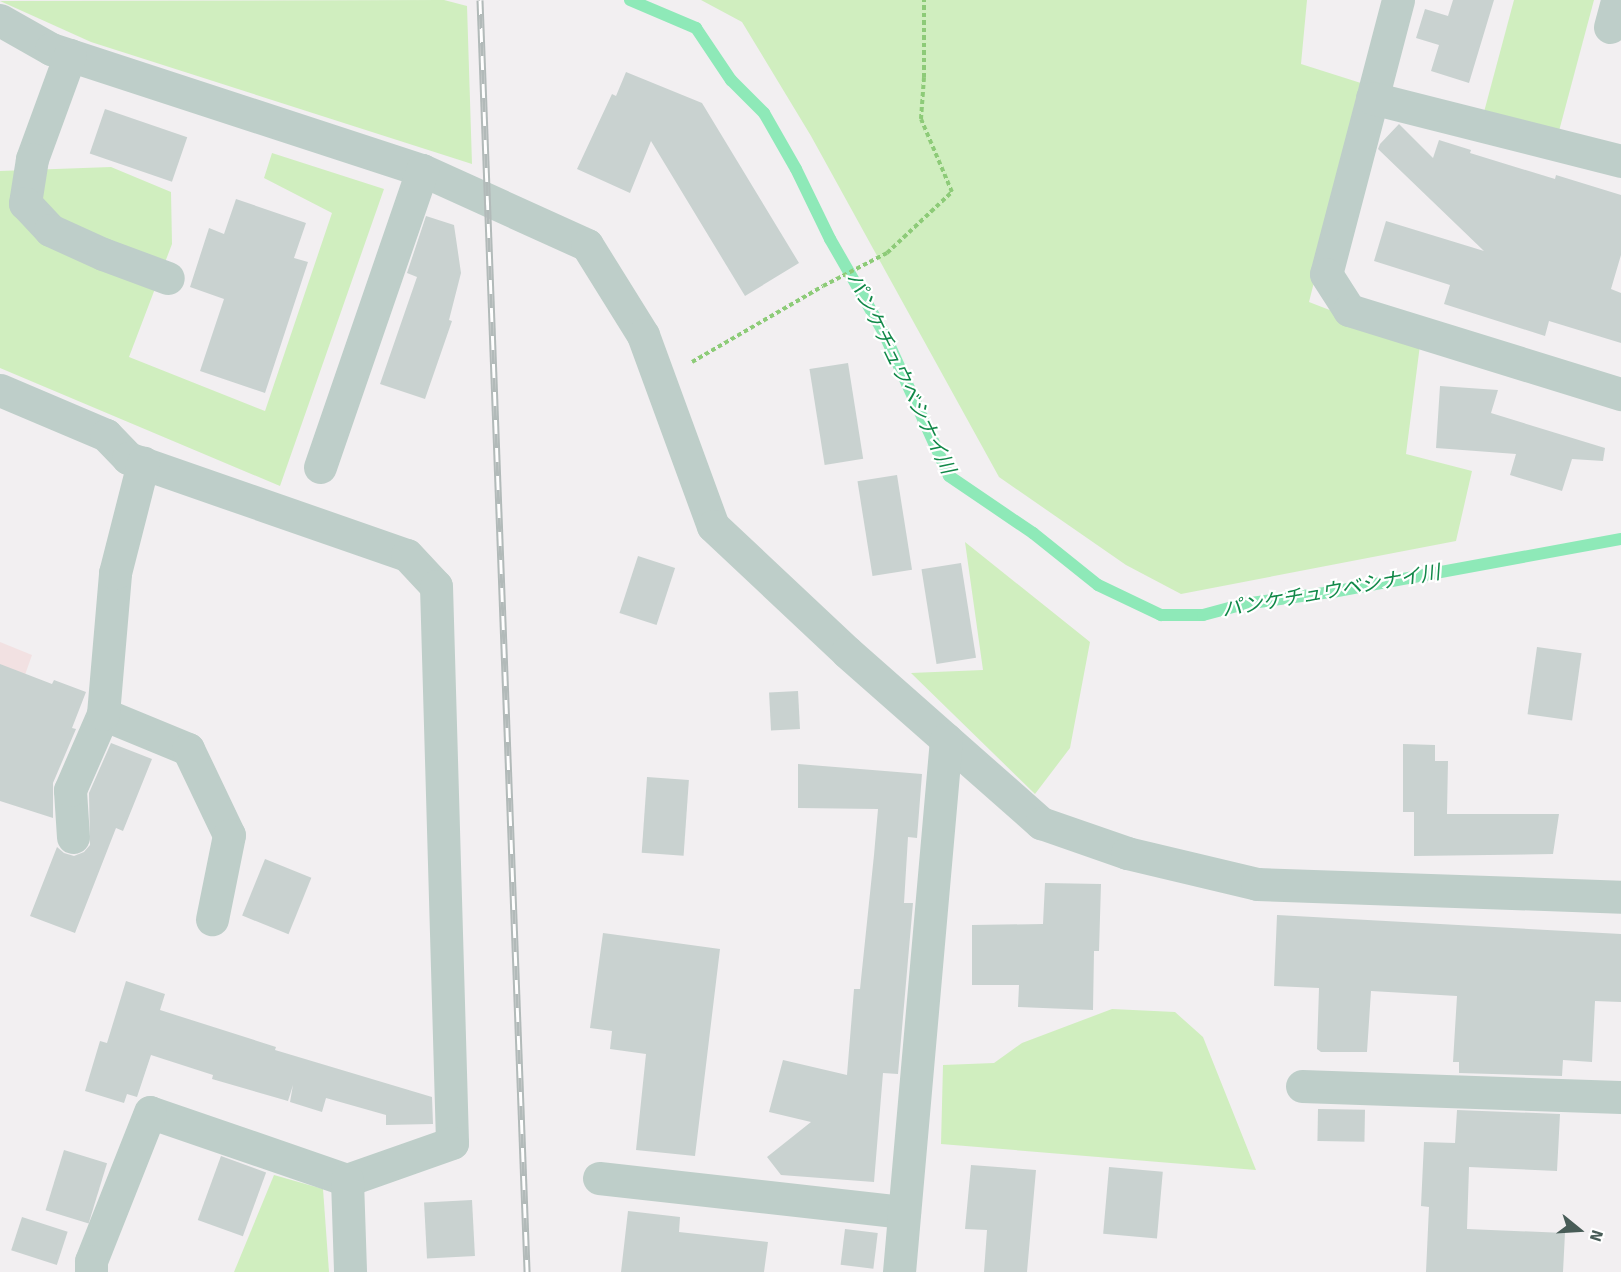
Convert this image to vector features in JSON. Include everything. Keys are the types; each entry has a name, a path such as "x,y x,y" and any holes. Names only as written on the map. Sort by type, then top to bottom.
{"street":[{"path":"1398,0 1326,274 1349,310 1621,394"},
{"path":"0,20 51,49 422,170 587,245 643,335 713,526 847,651 1041,823 1127,853 1257,884 1621,897"},
{"path":"70,55 32,159 25,203 50,230 103,255 168,278"},
{"path":"1372,98 1621,161"},
{"path":"320,467 422,170"},
{"path":"0,390 106,435 128,458 407,555 436,586 452,1143 347,1180 150,1112 90,1261 91,1272"},
{"path":"73,837 70,790 103,714 115,573 144,464"},
{"path":"103,714 188,749 229,835 212,919"},
{"path":"899,1272 946,739"},
{"path":"1302,1086 1621,1097"},
{"path":"598,1178 904,1212"},
{"path":"347,1180 350,1272"}],"path":[{"path":"660,380 823,286 887,253 952,192 921,119 924,76 924,0"}],"green space":[{"path":"444,0 467,6 472,164 91,42 0,1"},
{"path":"701,0 1307,0 1301,64 1364,84 1309,302 1420,345 1406,454 1472,471 1456,541 1181,594 1126,565 999,477 811,136 742,22"},
{"path":"1514,0 1594,0 1559,131 1484,112"},
{"path":"272,153 384,189 280,486 0,368 0,171 111,167 171,192 172,244 129,357 265,411 332,213 264,178"},
{"path":"965,542 1090,642 1070,748 1035,794 911,673 983,670"},
{"path":"1112,1009 1175,1012 1203,1037 1256,1170 941,1144 943,1065 994,1063 1022,1043"},
{"path":"274,1175 323,1189 329,1272 234,1272"}],"sand":[{"path":"0,642 32,655 1,743 0,743"}],"building":[{"path":"1453,0 1494,0 1469,83 1431,71 1439,45 1416,38 1425,9 1448,16"},
{"path":"626,72 702,103 799,263 745,296 651,141 630,193 577,169 612,94 616,96"},
{"path":"105,109 187,137 172,182 90,153"},
{"path":"1399,124 1433,158 1439,140 1471,150 1470,153 1555,179 1556,175 1621,195 1621,255 1611,289 1621,293 1621,343 1549,321 1545,336 1444,304 1450,285 1374,261 1386,221 1484,251 1378,149"},
{"path":"236,199 306,223 294,258 308,262 265,393 200,371 224,299 190,287 209,228 224,234"},
{"path":"426,216 454,225 461,273 449,320 452,321 425,399 380,384 417,277 407,273"},
{"path":"848,363 863,459 825,465 809,369"},
{"path":"1440,386 1498,390 1491,413 1605,448 1603,461 1572,459 1562,491 1510,475 1516,454 1436,448"},
{"path":"897,475 912,570 873,576 857,481"},
{"path":"638,556 675,568 657,625 619,613"},
{"path":"961,563 976,658 937,664 921,569"},
{"path":"1537,647 1582,653 1572,721 1528,714"},
{"path":"0,664 52,684 54,680 86,692 72,728 76,729 53,783 53,818 0,801"},
{"path":"798,691 800,729 771,730 769,693"},
{"path":"111,743 152,759 123,831 116,828 75,933 30,916 57,847 64,853 74,856 84,852 90,845 89,793"},
{"path":"1403,744 1435,745 1435,761 1448,761 1447,814 1559,814 1553,854 1414,856 1414,812 1403,812"},
{"path":"798,764 922,774 917,838 908,837 904,903 913,903 898,1074 883,1073 874,1182 781,1175 767,1157 811,1122 769,1112 783,1060 847,1075 854,989 860,989 878,809 798,808"},
{"path":"647,777 689,780 684,856 642,853"},
{"path":"265,859 311,878 289,934 242,916"},
{"path":"1045,883 1101,884 1099,951 1094,951 1093,1010 1018,1007 1019,985 972,985 972,925 1043,924"},
{"path":"1277,915 1621,934 1621,1002 1595,1001 1592,1062 1563,1060 1562,1076 1459,1073 1459,1062 1453,1062 1457,996 1371,991 1367,1052 1321,1052 1317,1049 1319,988 1274,986"},
{"path":"603,933 720,949 695,1156 636,1150 646,1054 610,1049 612,1031 590,1028"},
{"path":"126,981 165,994 160,1010 276,1047 275,1050 432,1097 433,1124 386,1125 386,1115 326,1098 322,1112 290,1102 293,1085 288,1101 212,1079 213,1075 151,1055 137,1097 127,1094 124,1103 85,1091 100,1041 107,1043"},
{"path":"1318,1109 1365,1110 1364,1142 1317,1141"},
{"path":"1457,1110 1560,1114 1557,1171 1469,1167 1467,1229 1565,1233 1563,1272 1426,1272 1429,1207 1421,1206 1424,1142 1455,1143"},
{"path":"64,1150 107,1163 89,1223 46,1210"},
{"path":"221,1156 266,1172 243,1236 198,1220"},
{"path":"971,1165 1036,1170 1027,1272 984,1272 987,1230 965,1229"},
{"path":"1109,1167 1163,1172 1157,1238 1103,1234"},
{"path":"472,1200 475,1256 427,1258 424,1203"},
{"path":"628,1211 680,1217 679,1232 768,1242 764,1272 621,1272"},
{"path":"22,1217 68,1232 57,1265 11,1250"},
{"path":"845,1229 878,1233 873,1269 841,1265"}],"waterway":[{"name":"パンケチュウベシナイ川","path":"630,0 696,28 731,80 764,113 796,169 830,239 883,331 949,476 1033,533 1098,585 1161,615 1203,615 1244,604 1332,592 1621,539"}],"railway":[{"path":"480,0 527,1272"}]}
